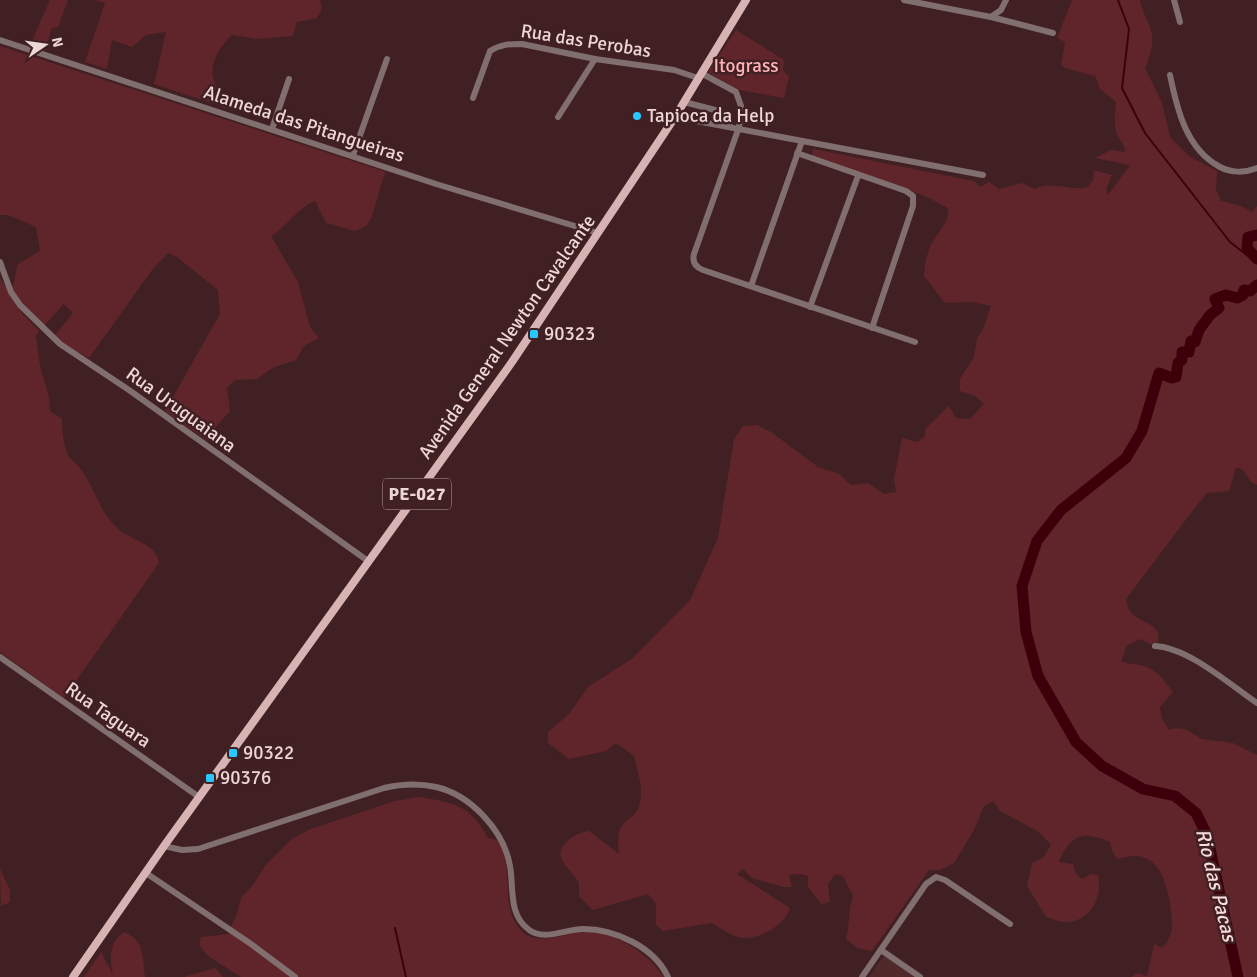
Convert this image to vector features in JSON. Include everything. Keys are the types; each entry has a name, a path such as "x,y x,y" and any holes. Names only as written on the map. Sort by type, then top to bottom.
{"main road":[{"name":"Avenida General Newton Cavalcante","path":"73,977 164,846 512,362 675,117 746,0"}],"street":[{"path":"904,0 991,17 1012,24 1053,33"},
{"path":"991,17 1002,10 1006,0"},
{"path":"1174,0 1180,22"},
{"name":"Alameda das Pitangueiras","path":"0,40 598,233"},
{"name":"Rua das Perobas","path":"473,98 490,51 503,44 522,44 595,59 699,75 731,88 738,95 740,106 739,127"},
{"path":"353,155 387,59"},
{"path":"558,117 595,59"},
{"path":"1170,75 1185,127 1197,150 1210,162 1224,169 1237,172 1250,171 1257,168"},
{"path":"272,129 289,78"},
{"path":"684,102 719,110 730,126"},
{"path":"675,117 739,127 812,143 983,175"},
{"path":"739,127 693,260 700,269 914,342"},
{"path":"750,286 802,141"},
{"path":"806,157 812,143"},
{"path":"797,153 858,176 906,191 913,200 872,328"},
{"path":"810,307 858,176"},
{"name":"Rua Uruguaiana","path":"0,262 8,285 20,305 60,344 136,395 368,561"},
{"path":"1155,646 1168,647 1182,653 1257,703"},
{"name":"Rua Taguara","path":"0,657 199,797"},
{"path":"164,846 182,850 198,849 384,788 404,784 436,787 451,792 467,802 497,832 508,853 513,904 517,916 527,929 535,934 545,935 584,929 619,937 646,950 668,977"},
{"path":"146,873 296,977"},
{"path":"862,977 926,884 936,877 945,880 1010,924"},
{"path":"881,950 920,977"}],"shaded area":[{"path":"883,957 886,957 914,977 869,977"}],"green space":[{"path":"50,0 68,0 58,27 52,28 45,50 30,45"},
{"path":"94,0 320,0 322,9 317,18 297,22 293,36 258,39 232,35 228,39 220,49 213,68 215,84 225,98 227,108 154,84 166,32 146,35 132,47 112,40 107,69 85,62 105,3"},
{"path":"1072,0 1140,0 1152,38 1151,51 1145,68 1162,103 1170,137 1190,157 1217,171 1216,190 1221,201 1241,206 1252,212 1257,206 1257,485 1252,483 1242,469 1236,468 1229,491 1207,493 1197,505 1126,599 1128,608 1133,614 1155,629 1158,634 1158,642 1150,644 1141,639 1127,645 1121,661 1146,666 1159,675 1173,692 1160,707 1162,719 1169,730 1176,728 1185,729 1202,739 1233,743 1257,755 1257,977 1131,977 1138,973 1147,976 1154,944 1162,948 1171,932 1172,922 1168,893 1165,882 1156,865 1141,857 1130,856 1118,859 1113,853 1110,842 1091,836 1078,837 1068,846 1059,862 1073,864 1076,874 1082,879 1091,874 1098,875 1099,892 1097,900 1088,913 1074,921 1063,922 1046,917 1027,886 1032,863 1043,858 1051,845 1039,832 1000,811 994,801 984,806 974,830 954,863 940,870 929,870 872,951 857,948 846,939 853,896 843,876 835,874 828,884 830,902 821,904 808,887 808,876 800,874 789,875 792,887 784,887 752,878 743,869 737,874 790,908 778,925 758,936 744,938 735,936 712,923 663,931 656,925 656,904 648,894 593,910 579,896 579,883 562,860 562,849 568,840 589,831 619,854 619,832 622,825 634,815 641,797 641,785 634,756 616,743 606,751 569,759 548,743 548,732 569,714 588,687 633,658 690,600 718,538 734,439 743,426 757,425 771,432 818,467 839,474 851,485 868,483 884,494 896,492 894,479 902,438 918,442 925,436 925,429 949,406 956,418 970,419 984,404 975,396 960,391 960,379 974,357 977,339 983,329 991,306 974,302 945,303 924,276 929,249 946,222 948,208 925,196 812,156 813,149 974,181 980,187 989,182 999,189 1022,183 1035,189 1049,186 1088,187 1093,180 1094,170 1112,175 1106,190 1108,195 1130,165 1095,158 1111,150 1125,152 1115,128 1116,102 1100,89 1095,76 1065,68 1061,65 1065,42 1057,38"},
{"name":"Itograss","path":"736,30 784,60 783,70 789,77 784,98 739,90 708,72"},
{"path":"0,46 386,172 372,216 365,227 355,231 326,223 315,201 303,208 271,236 298,282 310,327 319,338 304,346 296,360 274,367 257,379 235,380 227,388 230,411 214,429 208,441 165,411 220,314 218,290 177,257 168,253 152,270 89,358 65,345 55,335 73,313 64,304 43,327 12,290 18,264 40,251 36,227 8,215 0,215"},
{"path":"0,278 21,312 39,331 36,336 40,366 49,397 50,411 62,419 68,455 87,478 110,521 121,532 152,550 157,556 159,563 64,698 0,652"},
{"path":"419,797 442,801 460,807 475,818 488,838 497,840 503,850 506,861 508,896 513,918 519,928 526,934 542,939 579,932 599,933 610,936 640,952 664,977 241,977 208,956 199,945 201,937 228,934 237,914 241,898 253,885 265,866 292,839 308,830 395,801"},
{"path":"0,869 10,890 10,902 1,906"},
{"path":"124,932 131,935 139,944 143,956 145,977 84,977 101,952 113,975 111,951 115,941"},
{"path":"215,968 223,977 184,977"}],"waterway":[{"path":"1118,0 1129,29 1122,88 1145,133 1230,242 1257,263"},
{"name":"Rio das Pacas","path":"1257,235 1248,237 1247,248 1257,259"},
{"name":"Rio das Pacas","path":"1238,977 1207,835 1196,813 1175,796 1143,789 1102,766 1076,742 1038,676 1026,632 1022,586 1037,541 1061,510 1126,458 1142,431 1159,373 1172,378 1176,377 1178,363 1182,360 1182,352 1189,352 1191,341 1195,342 1199,330 1210,315 1219,308 1215,299 1226,295 1237,298 1243,295 1244,290 1250,291 1257,285"},
{"path":"395,928 406,977"}],"place":[{"name":"Tapioca da Help","path":"637,116"},
{"name":"90323","path":"534,334"},
{"name":"90322","path":"233,753"},
{"name":"90376","path":"210,778"}]}
